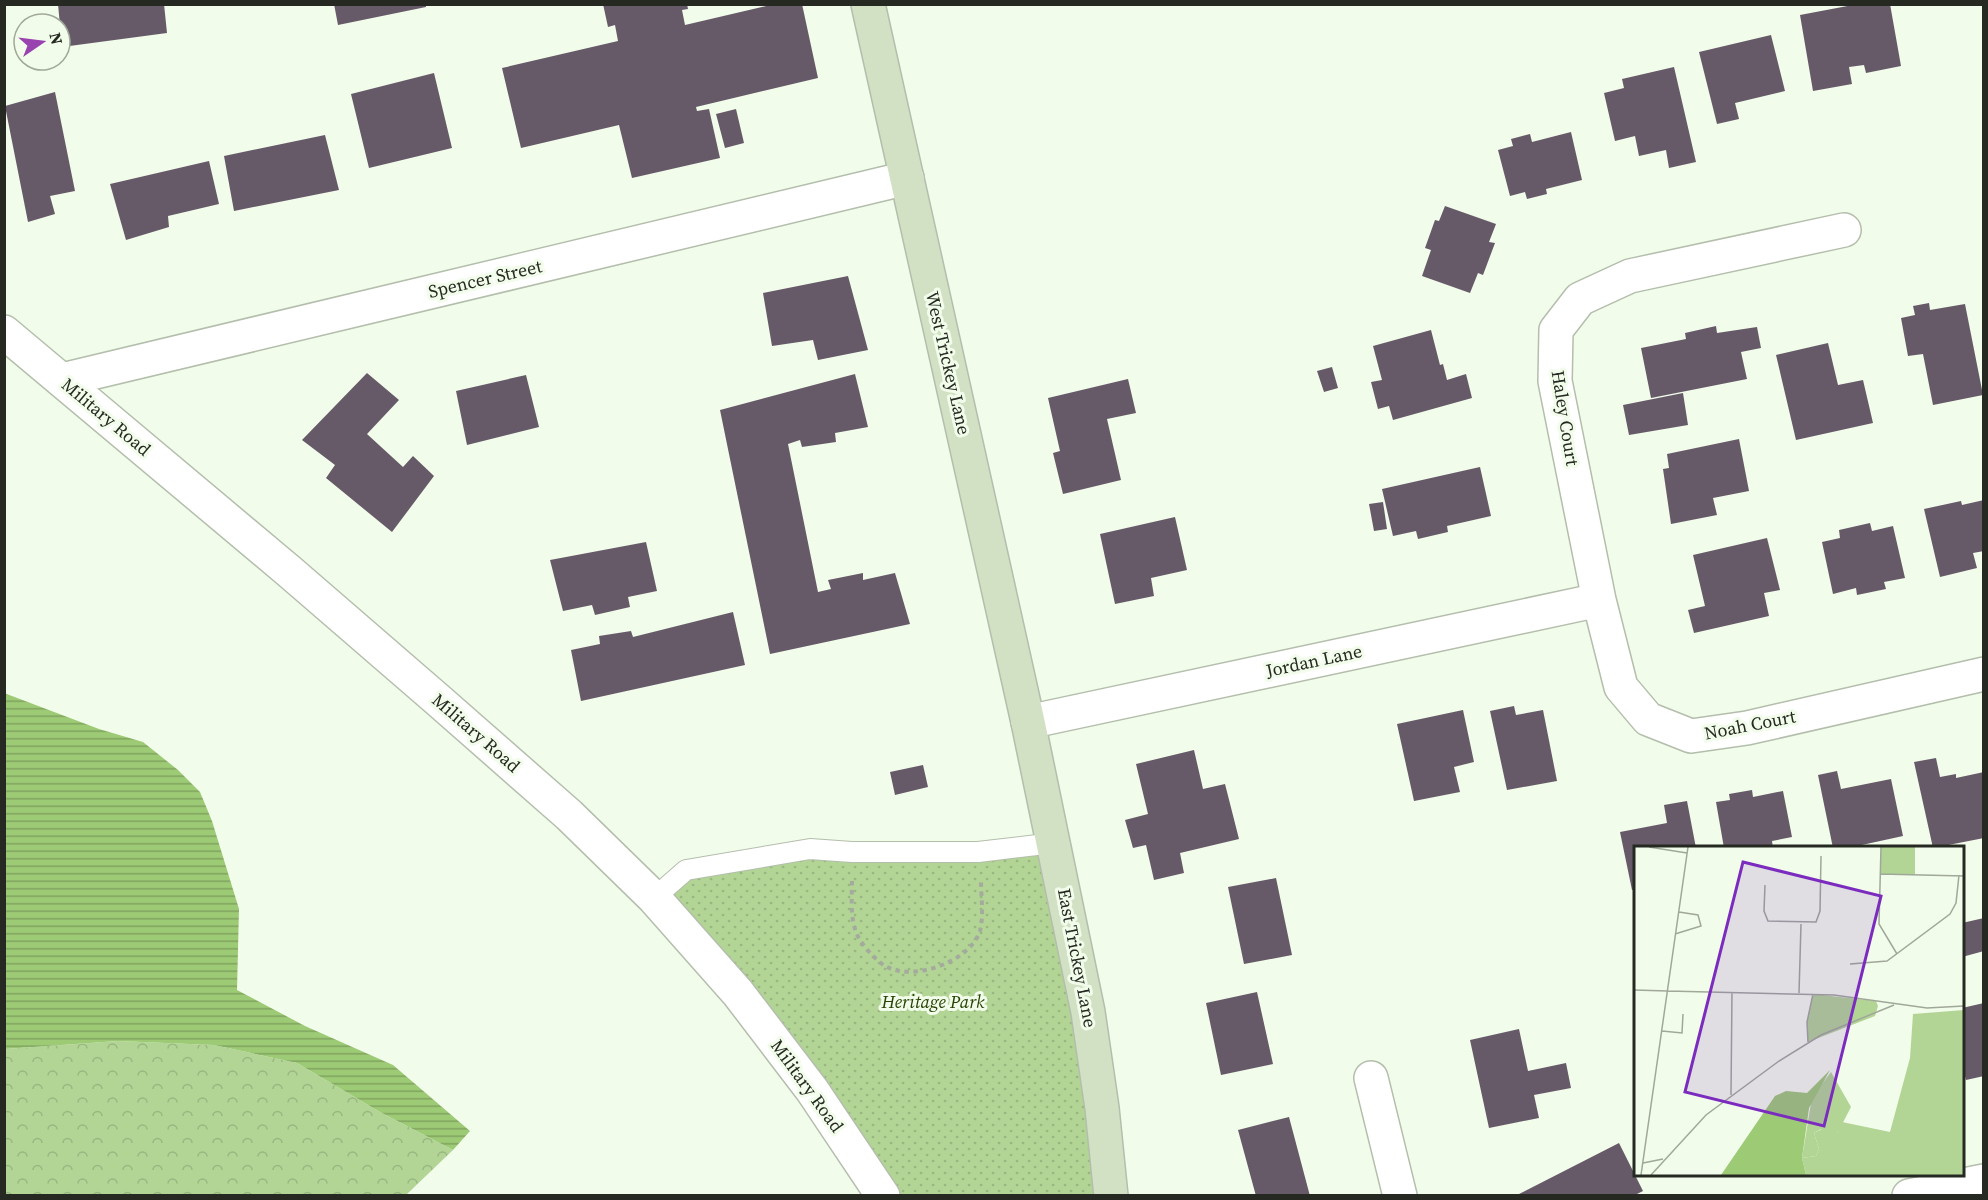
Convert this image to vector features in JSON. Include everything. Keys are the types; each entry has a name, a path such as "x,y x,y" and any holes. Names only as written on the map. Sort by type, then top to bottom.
{"main road":[{"name":"West Trickey Lane","path":"868,4 1028,722"},
{"name":"East Trickey Lane","path":"1028,722 1088,1012 1102,1107 1111,1196"}],"street":[{"name":"Spencer Street","path":"62,380 907,178"},
{"name":"Haley Court","path":"1599,600 1555,381 1556,330 1580,299 1630,276 1844,230"},
{"name":"Military Road","path":"4,332 456,715 569,815 654,898 738,993 812,1090 883,1196"},
{"name":"Jordan Lane","path":"1028,722 1599,600"},
{"name":"Noah Court","path":"1599,600 1621,687 1648,719 1691,736 1748,728 1983,674"},
{"path":"1371,1078 1400,1196"},
{"path":"1909,1196 1983,1180"}],"lane":[{"path":"654,898 686,870 810,849 852,852 978,852 1054,843"}],"path":[{"path":"852,852 852,919 861,942 886,966 906,972 932,968 954,960 971,947 980,931 982,909 978,852"}],"green space":[{"name":"Heritage Park","path":"1054,843 1111,1195 883,1195 654,898 686,870 810,849"},
{"path":"118,1041 214,1045 297,1063 380,1112 453,1150 406,1195 5,1196 5,1049"}],"shaded area":[{"path":"4,693 99,729 143,742 178,770 200,792 212,821 239,909 237,990 305,1026 393,1065 470,1131 453,1150 380,1112 297,1063 214,1045 118,1041 5,1049"}],"building":[{"path":"58,4 164,4 167,33 72,46 72,12 59,12"},
{"path":"334,4 426,4 426,7 338,25"},
{"path":"603,4 687,4 688,9 682,10 685,25 775,4 802,4 818,78 696,107 697,111 709,109 720,158 632,178 619,125 521,148 502,68 618,41 615,25 608,27"},
{"path":"1858,4 1890,4 1901,66 1866,73 1864,65 1849,67 1852,84 1813,91 1800,15"},
{"path":"1771,35 1785,91 1735,103 1739,119 1717,124 1699,52"},
{"path":"1674,67 1696,162 1669,168 1666,150 1639,156 1635,136 1615,141 1604,93 1624,88 1622,79"},
{"path":"434,73 452,148 369,168 351,94"},
{"path":"55,92 75,191 50,196 55,214 28,222 5,106"},
{"path":"736,109 744,143 725,148 716,114"},
{"path":"1571,132 1582,180 1546,189 1547,194 1527,199 1525,192 1510,196 1498,150 1513,146 1511,139 1530,134 1532,142"},
{"path":"325,135 339,190 234,211 224,156"},
{"path":"209,161 219,204 168,216 169,227 126,240 110,184"},
{"path":"1445,206 1496,224 1489,242 1495,243 1483,275 1478,273 1470,293 1422,276 1431,250 1425,248 1435,220 1439,221"},
{"path":"848,276 868,350 818,360 813,340 772,346 763,293"},
{"path":"1929,303 1930,310 1965,304 1983,395 1933,405 1923,354 1908,356 1901,318 1915,315 1913,306"},
{"path":"1716,326 1717,333 1757,327 1761,348 1741,352 1747,379 1651,398 1641,348 1686,339 1685,333"},
{"path":"1431,330 1440,365 1443,364 1447,380 1466,374 1472,398 1393,420 1389,406 1378,409 1371,382 1382,380 1373,346"},
{"path":"1828,343 1838,385 1863,380 1873,423 1796,440 1776,355"},
{"path":"1332,367 1338,388 1324,392 1317,371"},
{"path":"367,373 399,400 367,434 403,467 413,456 434,476 392,532 326,478 335,465 302,440"},
{"path":"855,374 868,427 835,433 836,442 802,447 800,440 788,444 818,592 831,589 828,580 863,573 863,580 895,573 910,624 770,654 720,410"},
{"path":"526,375 539,427 467,445 456,391"},
{"path":"1128,379 1136,413 1107,419 1121,480 1063,494 1053,453 1060,451 1048,398"},
{"path":"1683,393 1688,425 1629,435 1623,405"},
{"path":"1739,439 1749,491 1713,498 1717,515 1671,524 1663,469 1669,468 1667,454"},
{"path":"1480,467 1491,516 1447,526 1448,532 1418,539 1416,531 1393,536 1382,489"},
{"path":"1984,500 1984,551 1973,553 1977,568 1940,577 1924,509 1961,501 1962,505"},
{"path":"1383,502 1387,529 1374,531 1369,504"},
{"path":"1175,517 1187,570 1151,578 1154,596 1115,604 1100,534"},
{"path":"1870,523 1872,531 1893,526 1905,578 1884,582 1886,589 1857,595 1856,588 1833,594 1822,542 1840,538 1839,530"},
{"path":"1767,538 1780,590 1764,593 1769,616 1694,633 1688,610 1705,606 1693,555"},
{"path":"646,542 657,591 628,597 630,607 595,615 592,605 563,611 550,560"},
{"path":"733,612 745,665 581,701 571,650 600,644 599,636 631,631 633,637"},
{"path":"1514,706 1516,715 1543,710 1557,781 1507,790 1490,711"},
{"path":"1463,710 1474,762 1454,767 1460,792 1414,801 1397,724"},
{"path":"1194,750 1203,789 1225,784 1239,839 1180,853 1184,873 1154,880 1146,845 1133,848 1125,820 1148,814 1136,764"},
{"path":"1936,758 1940,777 1956,774 1956,778 1984,772 1984,838 1933,846 1914,762"},
{"path":"923,765 928,787 895,795 890,772"},
{"path":"1837,771 1841,789 1891,779 1903,836 1857,846 1833,846 1818,775"},
{"path":"1752,790 1753,797 1783,791 1792,837 1772,841 1773,846 1724,846 1716,802 1730,800 1729,794"},
{"path":"1687,801 1696,846 1634,846 1634,890 1632,890 1620,832 1667,823 1664,805"},
{"path":"1276,878 1292,955 1244,964 1228,887"},
{"path":"1984,918 1984,951 1964,956 1964,923"},
{"path":"1257,992 1273,1064 1221,1075 1206,1003"},
{"path":"1984,1003 1984,1076 1966,1080 1964,1072 1964,1008"},
{"path":"1519,1029 1528,1071 1566,1063 1571,1088 1534,1095 1539,1118 1489,1128 1470,1040"},
{"path":"1289,1117 1310,1196 1256,1196 1238,1130"},
{"path":"1619,1143 1643,1191 1633,1196 1515,1196"}]}
